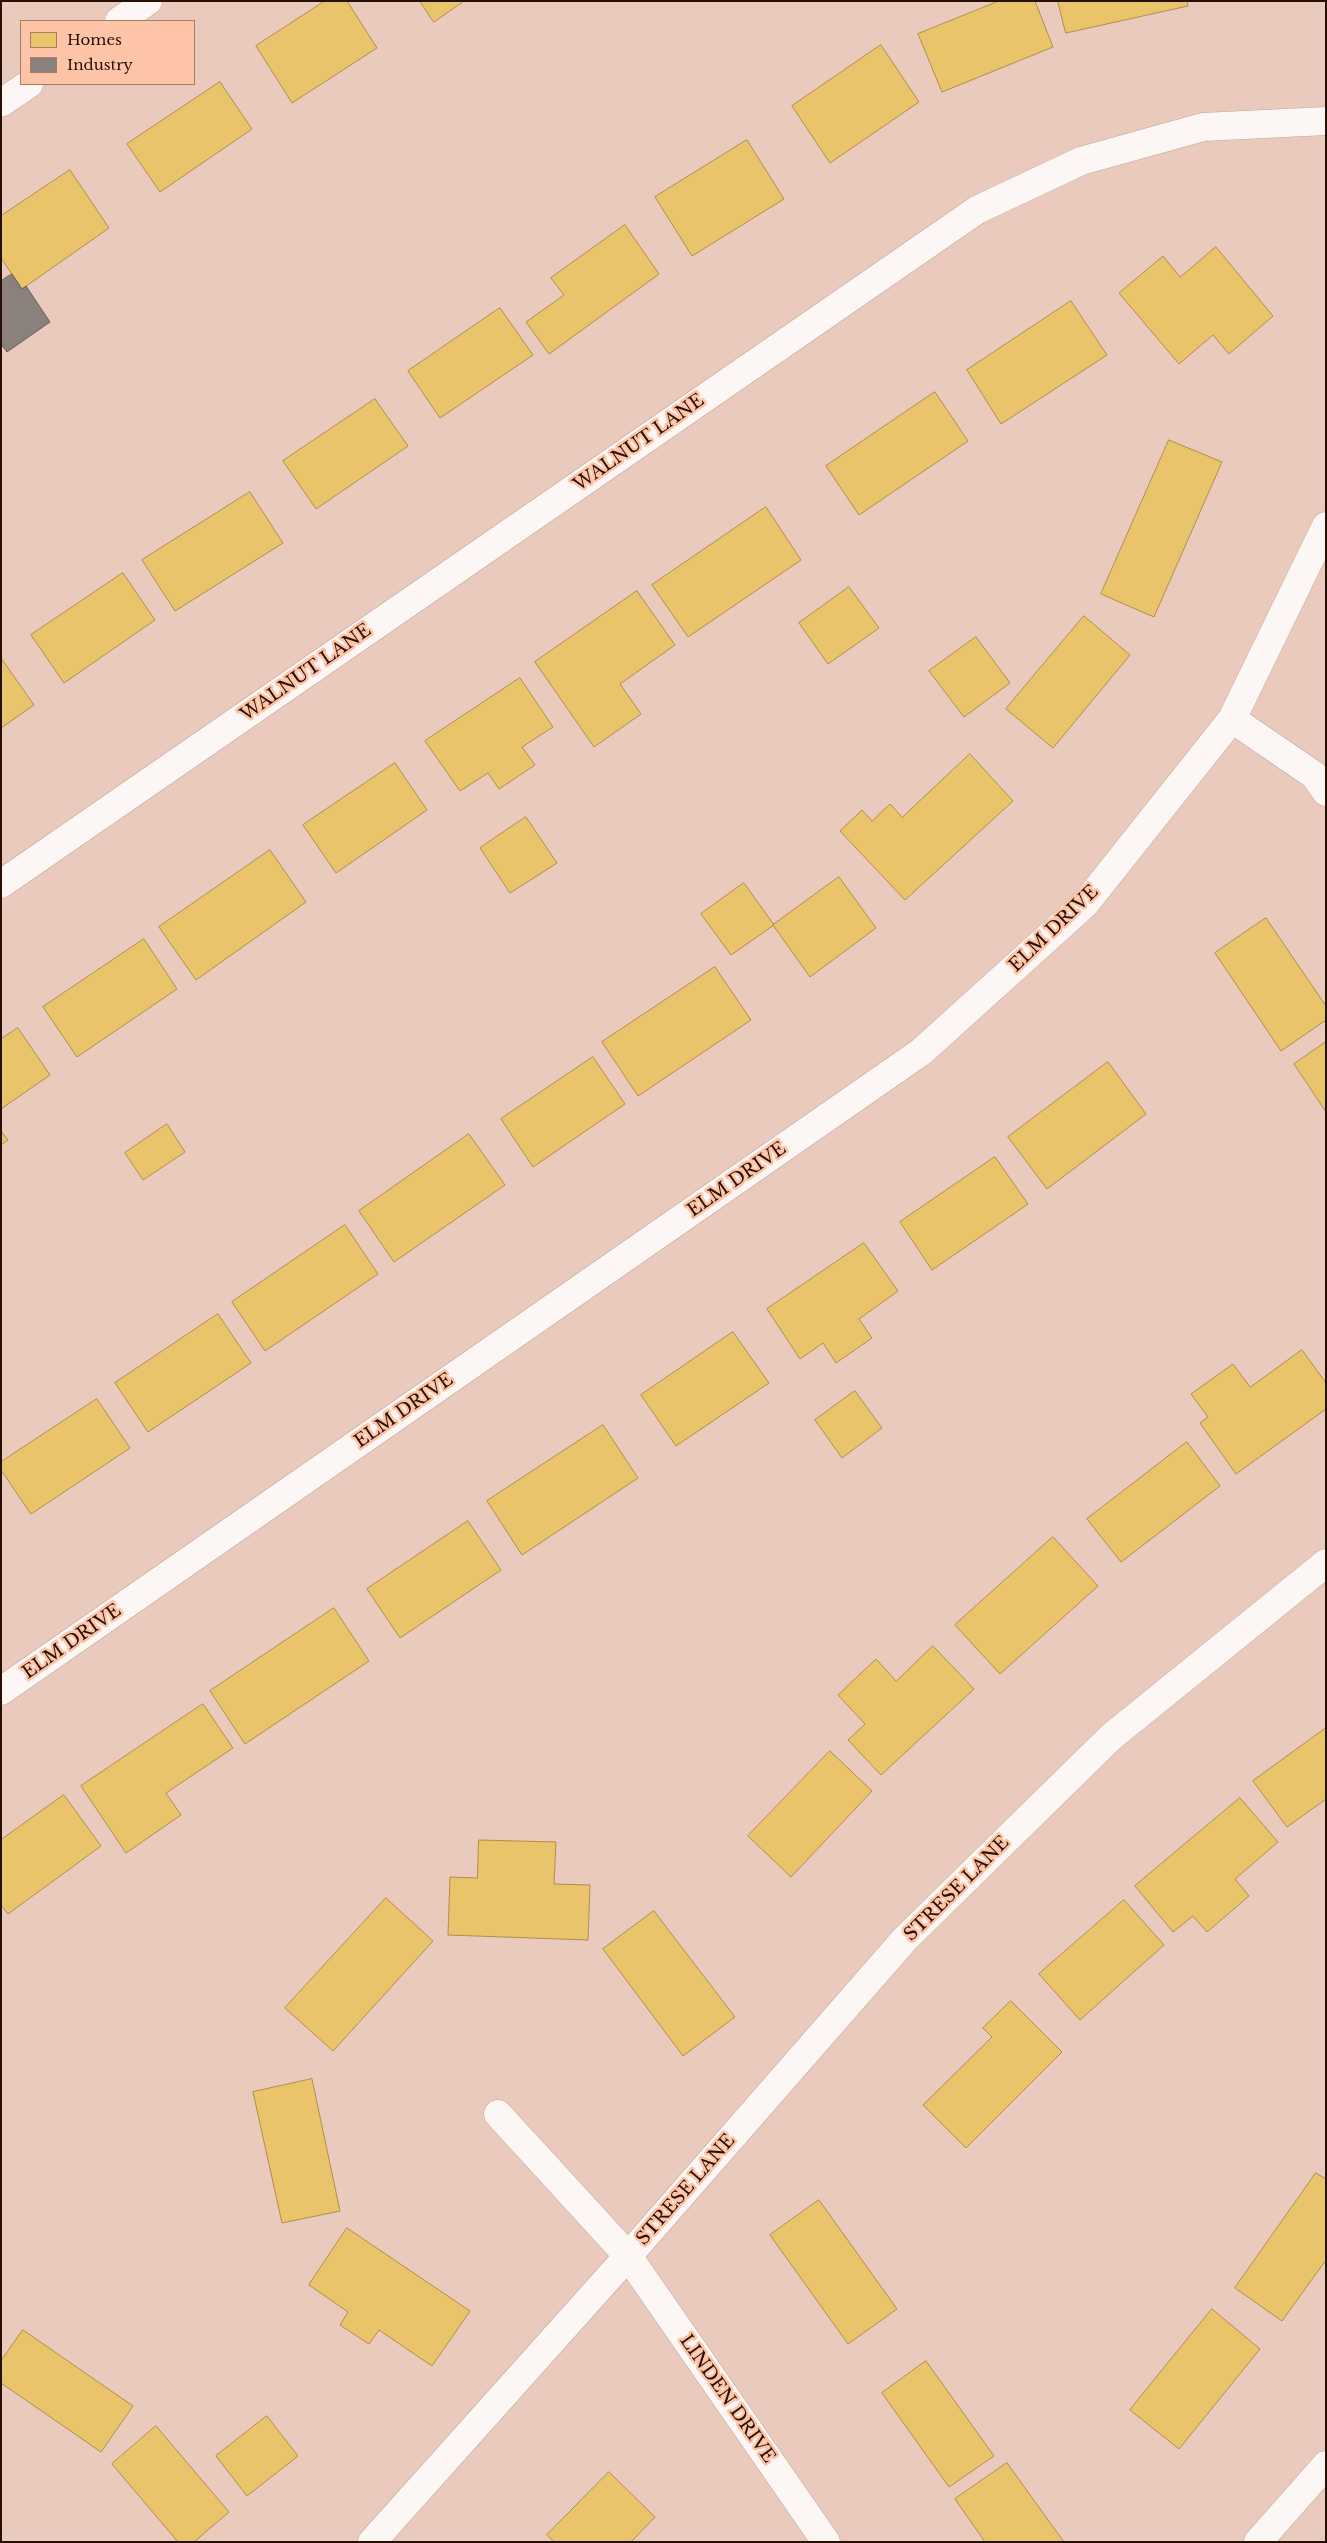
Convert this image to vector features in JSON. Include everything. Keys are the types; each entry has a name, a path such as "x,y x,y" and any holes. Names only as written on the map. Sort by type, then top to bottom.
{"street":[{"path":"120,20 148,1"},
{"path":"1,103 28,85"},
{"name":"WALNUT LANE","path":"1,884 977,210 1081,160 1203,127 1326,121"},
{"name":"ELM DRIVE","path":"1,1691 921,1052 1085,904 1232,719 1326,526"},
{"path":"1232,719 1314,775 1326,792"},
{"name":"STRESE LANE","path":"372,2542 628,2256 905,1939 1111,1737 1326,1563"},
{"name":"STRESE LANE","path":"498,2114 628,2256"},
{"name":"LINDEN DRIVE","path":"628,2256 826,2542"},
{"path":"1258,2542 1326,2465"}],"building: Homes":[{"path":"325,1 347,1 377,48 292,103 256,46"},
{"path":"420,1 464,1 434,22"},
{"path":"999,1 1035,1 1053,47 942,92 918,34"},
{"path":"1058,1 1187,1 1188,6 1066,33"},
{"path":"881,45 919,102 830,163 792,106"},
{"path":"220,82 252,129 160,192 127,144"},
{"path":"747,140 784,199 692,256 655,197"},
{"path":"70,170 109,228 22,289 1,258 1,216"},
{"path":"625,225 659,274 549,354 526,322 564,295 551,278"},
{"path":"1216,247 1273,316 1229,354 1213,335 1179,364 1119,293 1163,256 1180,277"},
{"path":"1071,301 1107,355 1001,424 967,370"},
{"path":"500,308 533,355 440,418 408,371"},
{"path":"935,392 968,441 859,515 826,466"},
{"path":"375,399 408,446 316,509 283,461"},
{"path":"1169,440 1222,462 1154,617 1101,594"},
{"path":"250,492 283,543 175,611 142,560"},
{"path":"766,507 801,560 688,637 652,585"},
{"path":"123,573 155,620 64,683 31,635"},
{"path":"849,587 879,628 828,664 799,623"},
{"path":"637,591 675,645 620,684 641,714 594,747 535,662"},
{"path":"1084,616 1130,655 1053,748 1006,709"},
{"path":"976,637 1010,683 964,717 929,671"},
{"path":"1,658 34,705 1,728"},
{"path":"520,678 553,727 522,747 535,765 499,789 488,773 460,791 425,741"},
{"path":"970,754 1013,801 905,900 840,831 862,810 872,821 890,804 902,817"},
{"path":"395,763 427,810 336,873 303,825"},
{"path":"526,817 557,863 510,893 480,848"},
{"path":"270,850 306,902 196,980 159,927"},
{"path":"839,877 876,928 810,977 773,925"},
{"path":"744,883 774,925 731,955 701,914"},
{"path":"1266,918 1326,1006 1326,1020 1281,1051 1215,953"},
{"path":"144,939 177,989 77,1057 43,1007"},
{"path":"715,967 751,1020 638,1096 602,1042"},
{"path":"18,1028 50,1075 1,1109 1,1039"},
{"path":"1326,1042 1326,1112 1294,1064"},
{"path":"593,1057 625,1104 533,1167 501,1119"},
{"path":"1108,1062 1146,1114 1047,1189 1008,1137"},
{"path":"167,1124 185,1152 143,1180 125,1153"},
{"path":"1,1131 8,1140 1,1145"},
{"path":"469,1134 505,1185 394,1262 359,1211"},
{"path":"995,1157 1028,1204 932,1270 900,1222"},
{"path":"345,1225 378,1274 265,1351 232,1302"},
{"path":"864,1243 898,1291 859,1319 872,1338 836,1363 823,1343 800,1359 767,1309"},
{"path":"218,1314 251,1363 148,1432 115,1383"},
{"path":"733,1332 769,1383 676,1446 641,1395"},
{"path":"1302,1350 1326,1383 1326,1409 1236,1474 1200,1423 1208,1417 1191,1394 1233,1364 1250,1387"},
{"path":"855,1391 882,1428 842,1458 815,1420"},
{"path":"97,1399 130,1448 31,1514 1,1470 1,1462"},
{"path":"603,1425 638,1478 522,1555 487,1501"},
{"path":"1187,1442 1220,1486 1121,1562 1087,1519"},
{"path":"468,1521 501,1570 400,1638 367,1589"},
{"path":"1053,1537 1098,1586 1000,1674 955,1625"},
{"path":"334,1608 369,1661 245,1744 210,1691"},
{"path":"933,1646 974,1689 881,1775 848,1740 865,1724 838,1695 876,1659 896,1681"},
{"path":"203,1704 233,1748 166,1793 181,1815 126,1853 81,1786"},
{"path":"1326,1728 1326,1799 1287,1827 1253,1781"},
{"path":"830,1751 872,1791 791,1877 748,1836"},
{"path":"64,1795 101,1846 8,1914 1,1905 1,1840"},
{"path":"1240,1798 1278,1842 1235,1879 1249,1896 1207,1932 1193,1916 1173,1932 1135,1886"},
{"path":"479,1840 556,1842 554,1884 590,1885 588,1940 448,1935 450,1877 477,1878"},
{"path":"386,1898 433,1941 333,2051 285,2008"},
{"path":"1124,1900 1164,1945 1080,2020 1039,1974"},
{"path":"654,1911 735,2017 683,2056 603,1949"},
{"path":"1011,2001 1062,2052 966,2148 923,2105 992,2037 983,2028"},
{"path":"312,2079 340,2211 282,2223 253,2092"},
{"path":"1316,2173 1326,2179 1326,2260 1282,2321 1235,2288"},
{"path":"819,2200 897,2309 848,2344 770,2235"},
{"path":"347,2228 470,2311 432,2366 379,2330 369,2344 340,2325 348,2312 309,2285"},
{"path":"1212,2309 1260,2349 1179,2449 1130,2410"},
{"path":"23,2330 133,2406 101,2452 1,2383 1,2361"},
{"path":"926,2361 994,2456 949,2487 882,2393"},
{"path":"267,2416 298,2456 247,2496 216,2456"},
{"path":"156,2426 229,2512 194,2542 178,2542 112,2464"},
{"path":"1007,2463 1064,2542 985,2542 955,2499"},
{"path":"609,2472 655,2517 631,2542 554,2542 547,2535"}],"building: Industry":[{"path":"12,274 22,289 26,286 50,322 7,352 1,344 1,281"}]}
